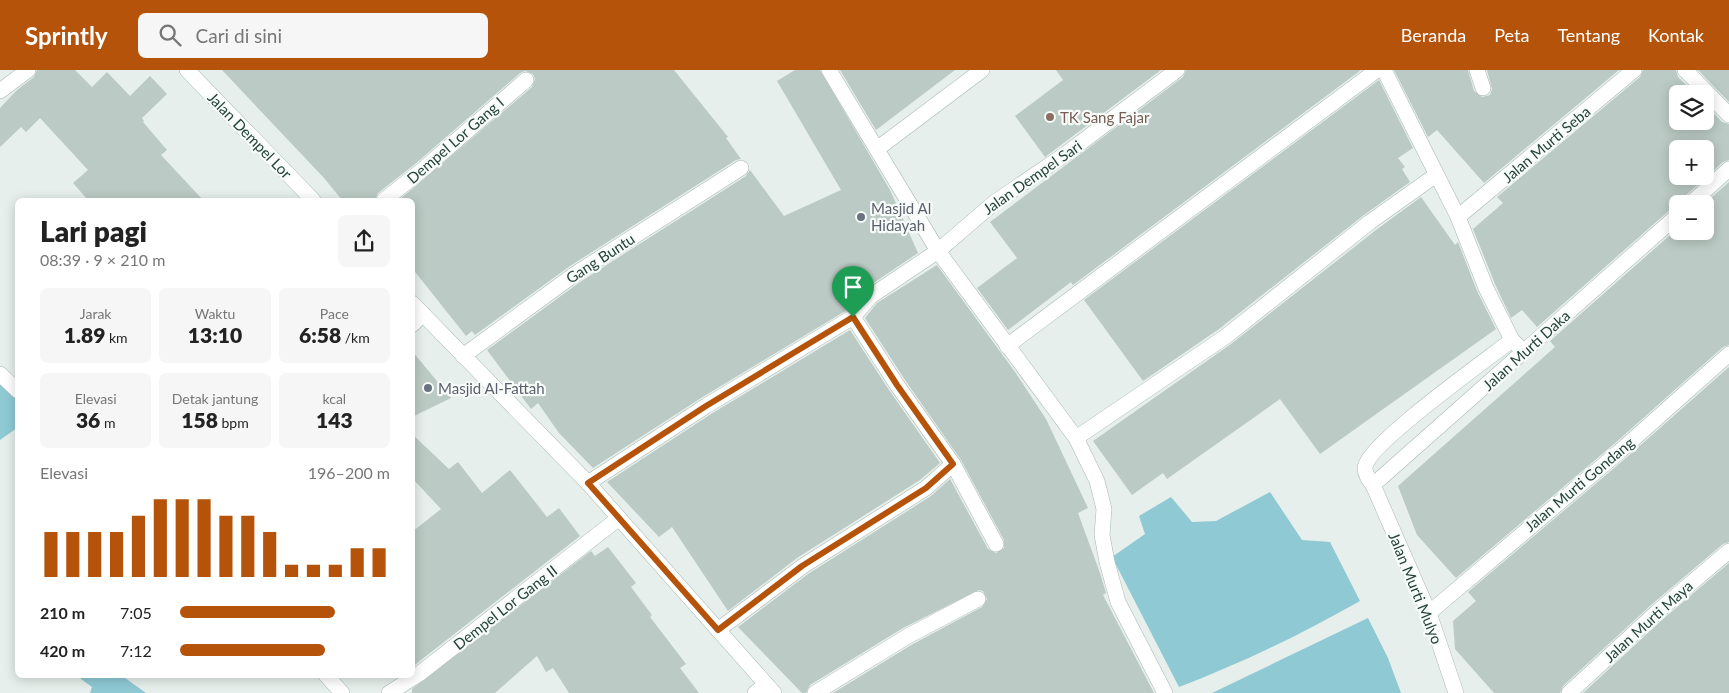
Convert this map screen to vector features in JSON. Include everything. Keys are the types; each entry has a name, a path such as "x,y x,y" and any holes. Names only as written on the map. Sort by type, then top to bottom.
{"street":[{"path":"0,91 28,70"},
{"path":"829,70 938,251 1076,438 1097,481 1104,509 1102,535 1118,602 1165,693"},
{"path":"877,149 982,70"},
{"name":"Jalan Dempel Sari","path":"938,251 995,202 1067,154 1176,70"},
{"path":"1007,346 1377,70"},
{"path":"1384,70 1458,217 1486,288 1512,340 1524,352"},
{"path":"1478,70 1482,88"},
{"name":"Jalan Murti Seba","path":"1458,217 1634,70"},
{"path":"1685,70 1729,115"},
{"name":"Jalan Dempel Lor","path":"193,72 310,198"},
{"name":"Dempel Lor Gang I","path":"387,198 421,171 526,80"},
{"name":"Gang Buntu","path":"464,356 575,274 740,168"},
{"path":"1700,195 1729,169"},
{"path":"1076,438 1225,337 1370,222 1436,175"},
{"name":"Jalan Murti Daka","path":"1373,485 1669,223"},
{"path":"588,483 706,406 853,317 871,296 938,251"},
{"path":"415,306 588,483 718,630 765,690"},
{"path":"415,322 423,314"},
{"path":"853,317 897,385 953,464 996,544"},
{"name":"Jalan Murti Mulyo","path":"1456,693 1429,613 1373,485 1367,477 1365,467 1370,456 1405,423 1512,340"},
{"name":"Jalan Murti Gondang","path":"1429,613 1620,451 1729,354"},
{"path":"0,374 15,388"},
{"path":"718,630 802,566 926,488 953,464"},
{"name":"Dempel Lor Gang II","path":"415,677 619,518"},
{"name":"Jalan Murti Maya","path":"1569,693 1657,612 1729,551"},
{"path":"814,693 908,636 978,599"},
{"path":"329,678 342,693"},
{"name":"Dempel Lor Gang II","path":"389,693 413,678"}],"water":[{"path":"0,384 15,397 15,429 0,440"},
{"path":"1270,492 1302,540 1330,542 1360,601 1271,647 1179,687 1112,557 1145,534 1139,516 1171,497 1192,522 1216,521"},
{"path":"1368,618 1388,658 1401,693 1212,693"},
{"path":"125,678 146,693 90,693 92,687 81,679"}],"building":[{"path":"37,70 75,70 92,87 107,72 130,96 150,76 167,94 142,118 143,122 167,150 161,155 201,198 86,198 73,183 88,170 40,118 26,132 21,127 0,147 0,108 17,90 34,77"},
{"path":"222,70 674,70 728,137 726,138 741,159 736,160 570,266 475,335 472,331 466,336 415,272 415,198 401,198 532,87 535,79 533,74 525,71 520,73 415,164 378,193 376,198 340,198 324,178"},
{"path":"795,70 820,70 890,190 918,253 866,288 847,310 701,398 593,468 559,433 538,403 531,409 487,350 580,282 746,176 750,170 784,216 841,190 777,81"},
{"path":"840,70 955,70 876,130"},
{"path":"1056,70 1161,70 1045,157 1015,116 1063,80"},
{"path":"1186,70 1361,70 1073,285 1071,282 1008,330 977,288 1017,258 990,222 1183,77"},
{"path":"1394,70 1468,70 1474,91 1482,97 1490,95 1492,89 1487,70 1619,70 1484,183 1437,130 1428,137"},
{"path":"1643,70 1676,70 1678,77 1686,85 1669,85 1669,130 1714,130 1714,114 1722,122 1729,124 1729,160 1723,162 1714,170 1714,140 1669,140 1669,185 1697,185 1686,195 1669,195 1669,211 1537,327 1522,310 1511,318 1473,229 1503,203 1497,197 1640,77"},
{"path":"1698,70 1729,70 1729,102 1714,85"},
{"path":"1379,80 1413,148 1398,158 1405,167 1402,169 1410,182 1364,215 1219,329 1143,381 1084,300"},
{"path":"1729,182 1729,345 1723,347 1614,444 1456,578 1417,535 1398,486 1555,347 1550,341 1669,236 1669,240 1714,240 1714,195"},
{"path":"1421,197 1455,245 1458,242 1477,291 1496,329 1320,454 1280,399 1167,479 1163,473 1132,495 1093,441 1231,344"},
{"path":"937,265 1015,372 1046,419 1088,508 1078,513 1100,573 1106,593 1103,595 1154,693 833,693 913,644 982,607 987,599 983,591 979,590 903,628 810,685 806,693 802,693 738,627 808,574 931,496 950,479 988,549 996,553 1004,548 1004,540 961,460 905,380 865,318 877,303"},
{"path":"850,330 940,463 920,480 797,558 728,611 672,527 659,537 607,482 711,414"},
{"name":"Masjid Al-Fattah","path":"415,355 451,398 415,416"},
{"path":"1729,367 1729,542 1723,544 1651,605 1563,686 1560,693 1494,693 1455,649 1453,621 1476,601 1468,592 1626,458"},
{"path":"415,437 449,469 458,462 482,493 510,470 547,517 559,508 580,536 415,665 415,530 441,509 415,481"},
{"path":"608,547 636,583 631,587 652,615 650,617 686,664 680,668 699,693 569,693 553,668 546,672 537,656 495,693 412,693 412,689 591,551 595,556"},
{"path":"1729,563 1729,693 1583,693 1663,619"}],"place":[{"name":"TK Sang Fajar","path":"1050,117"},
{"name":"Masjid Al Hidayah","path":"861,217"},
{"name":"Masjid Al-Fattah","path":"428,388"}],"route":[{"path":"853,317 897,385 953,464 926,488 802,566 718,630 588,483 706,406 853,317"}]}
